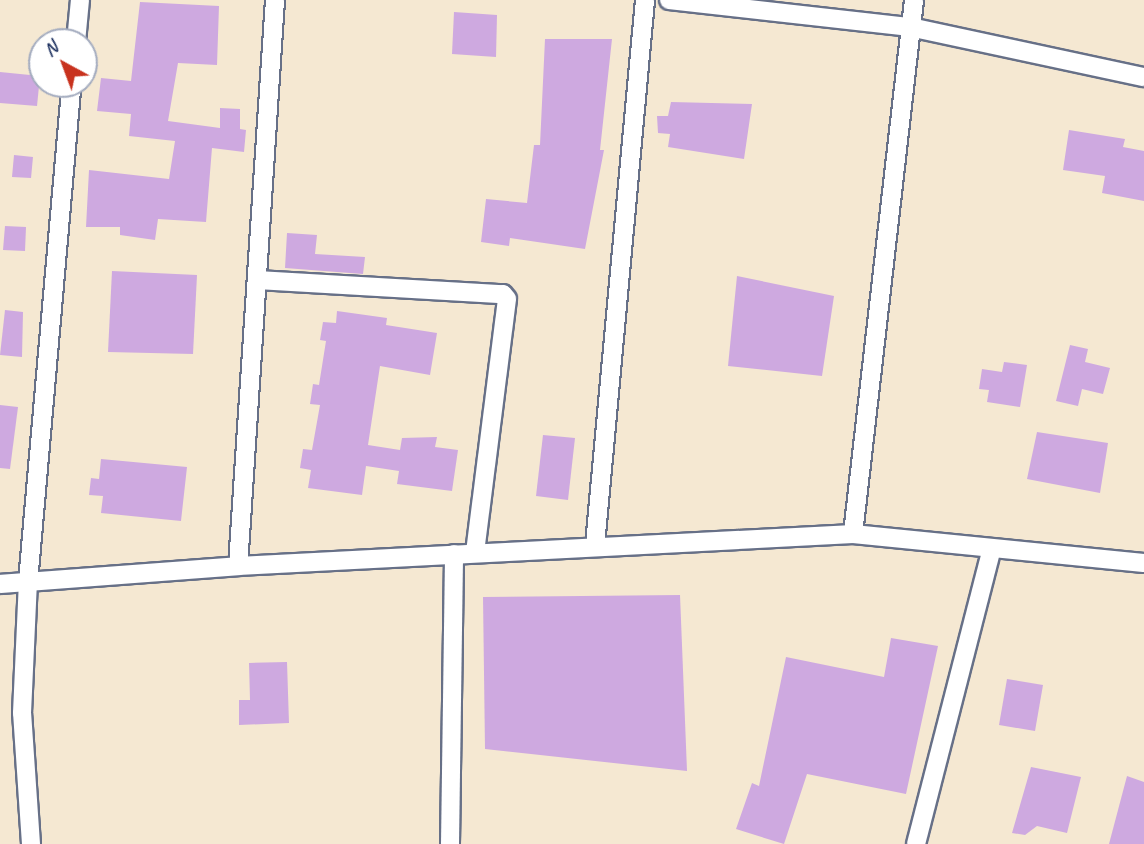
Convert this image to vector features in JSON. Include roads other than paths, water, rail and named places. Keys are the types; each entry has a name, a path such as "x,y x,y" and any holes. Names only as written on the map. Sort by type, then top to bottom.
{"street":[{"path":"77,28 80,0"},
{"path":"238,566 275,0"},
{"path":"595,545 645,0"},
{"path":"668,0 910,27 1144,76"},
{"path":"853,534 914,0"},
{"path":"30,844 22,713 28,582 71,98"},
{"path":"257,280 503,294 507,299 475,552"},
{"path":"0,584 475,552 853,534 1144,563"},
{"path":"916,844 992,549"},
{"path":"450,844 454,554"}]}
